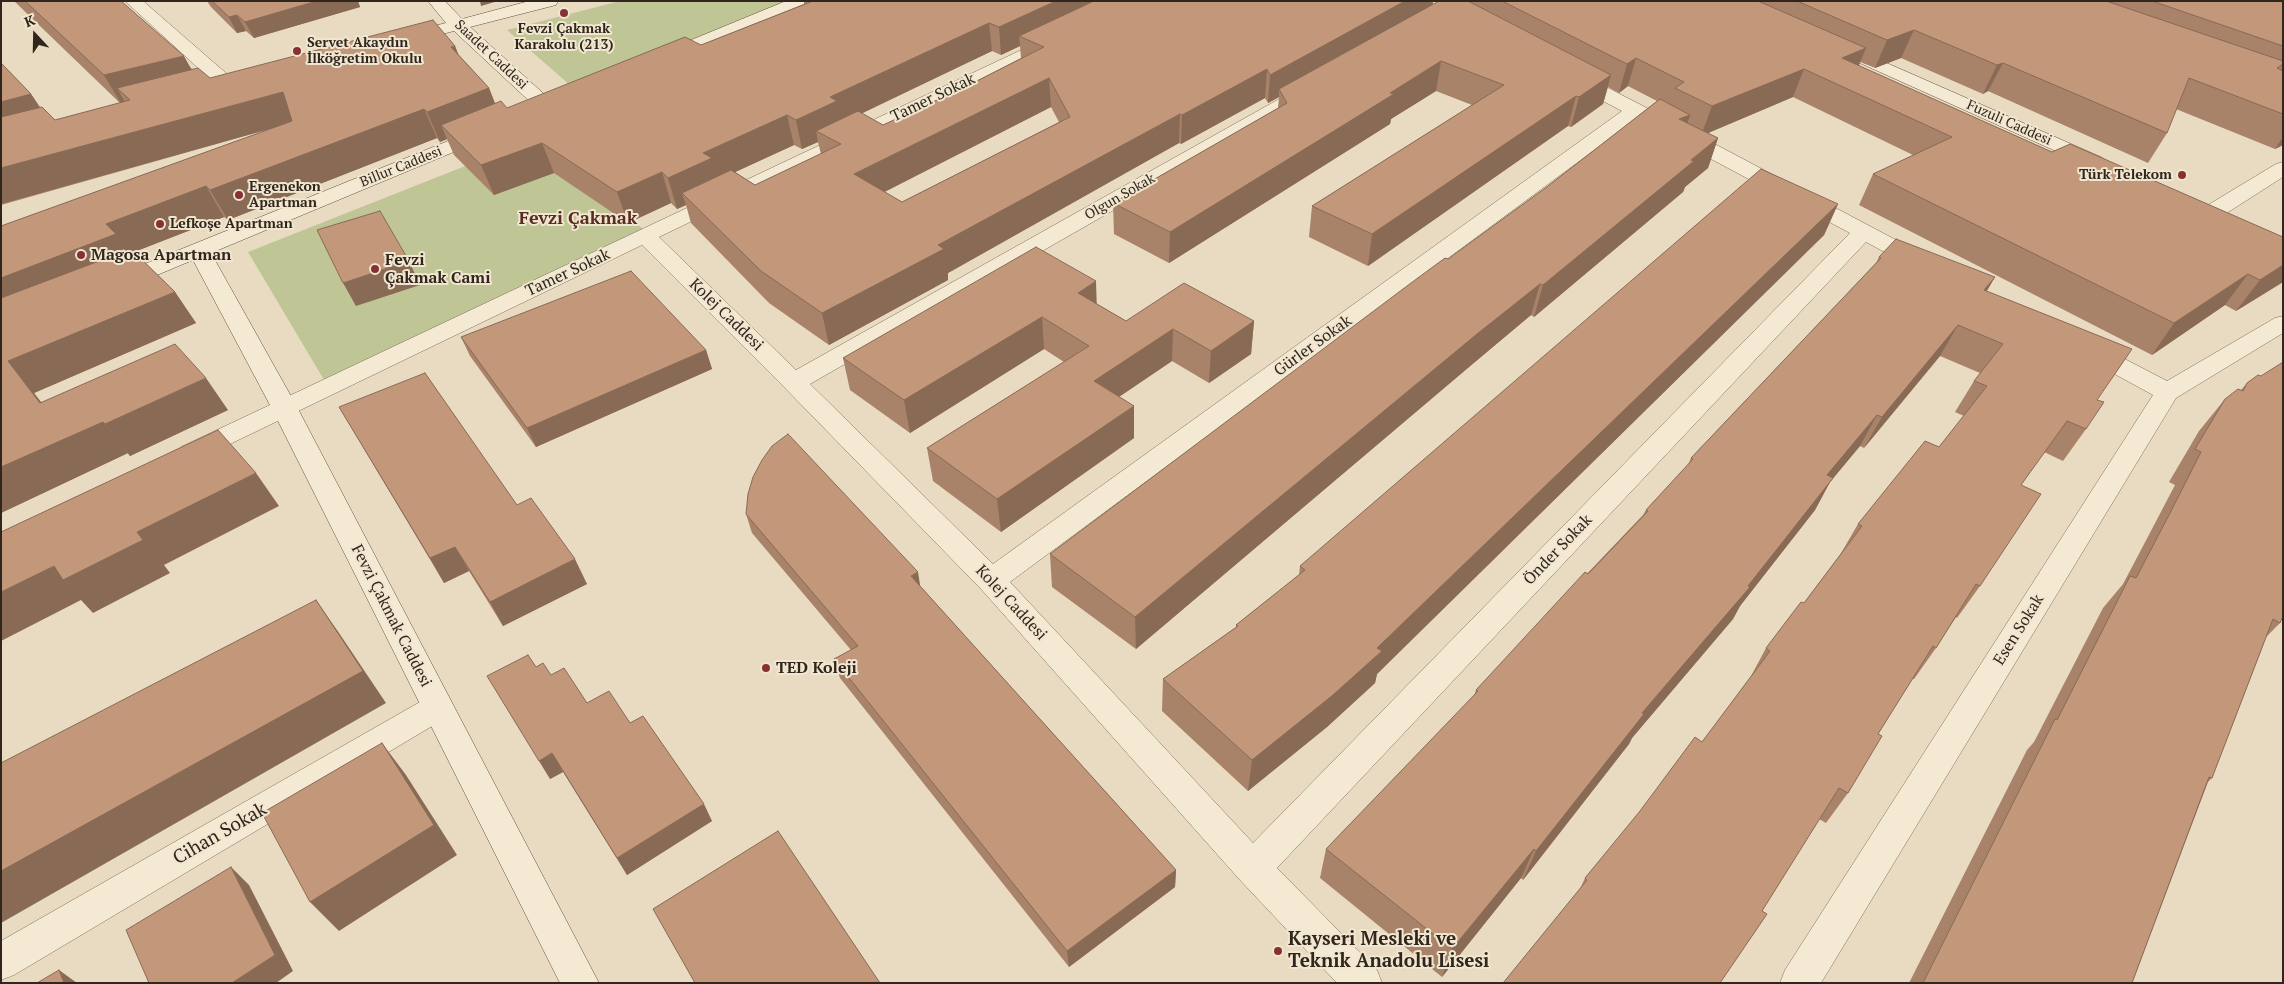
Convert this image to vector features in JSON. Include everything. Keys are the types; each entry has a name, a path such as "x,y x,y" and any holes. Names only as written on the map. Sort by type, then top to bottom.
{"street":[{"path":"133,1 228,84"},
{"name":"Saadet Caddesi","path":"436,1 458,25 547,107"},
{"path":"391,42 550,1"},
{"path":"646,65 800,1"},
{"name":"Tamer Sokak","path":"169,463 1071,31"},
{"name":"Fuzuli Caddesi","path":"1830,50 2106,175"},
{"path":"1558,70 1942,273"},
{"path":"209,90 247,80"},
{"name":"Olgun Sokak","path":"794,382 1326,80"},
{"name":"Gürler Sokak","path":"991,581 1636,110"},
{"name":"Billur Caddesi","path":"100,290 501,126"},
{"path":"2207,218 2283,168"},
{"name":"Önder Sokak","path":"1253,868 1864,232"},
{"name":"Kolej Caddesi","path":"646,236 991,581 1253,868 1363,983"},
{"name":"Fevzi Çakmak Caddesi","path":"199,251 284,407 580,983"},
{"name":"Esen Sokak","path":"1799,983 2167,392 2283,322"},
{"path":"2072,342 2167,392"},
{"name":"Cihan Sokak","path":"1,962 438,707"}],"green space":[{"path":"620,1 796,1 579,93 507,30"},
{"path":"536,138 649,234 327,385 248,252"}],"building":[{"path":"25,1 121,1 184,56 104,75"},
{"path":"212,1 317,1 245,22 237,15 229,17"},
{"path":"813,1 1056,1 999,27 989,23 830,97 837,101 796,120 787,115 703,153 712,158 668,178 662,172 617,192 542,143 481,165 441,125 501,101 507,108 685,37 701,45"},
{"path":"1094,1 1405,1 1270,75 1267,69 1182,115 1180,114 938,245 944,249 822,313 761,271 682,193 731,170 755,185 841,144 816,131 858,111 883,125 965,87 1044,47 1019,36","holes":["1049,78 1070,117 902,202 854,174"]},
{"path":"1439,1 1468,1 1611,75 1579,97 1576,96 1372,234 1312,206 1504,85 1441,61 1390,93 1394,94 1170,232 1113,203 1287,103 1279,89"},
{"path":"1502,1 1758,1 1866,48 1842,58 2052,152 2070,144 2283,237 2283,265 2260,280 2248,274 2174,323 1873,174 1952,137 1804,69 1712,106 1675,88 1684,82 1636,58 1627,64"},
{"path":"1797,1 2106,1 2283,61 2283,64 2277,68 2283,71 2283,114 2189,78 2167,133 2003,63 1997,65 1914,30 1887,40"},
{"path":"2152,1 2283,1 2283,46"},
{"path":"433,20 455,46 451,47 489,88 427,112 424,109 210,190 206,186 106,224 116,234 1,278 1,226 292,121 283,92 1,168 1,117 42,107 55,120 130,100 117,88 198,68 210,78"},
{"path":"1,63 31,94 1,102"},
{"path":"1660,99 1690,115 1679,119 1718,138 1691,160 1694,161 1543,285 1540,284 1477,334 1135,617 1050,554 1411,283 1445,258 1448,259 1548,186"},
{"path":"1761,169 1838,204 1377,648 1382,651 1333,695 1252,760 1163,679 1238,626 1236,625 1305,570 1300,566"},
{"path":"380,211 409,261 343,283 317,230"},
{"path":"1896,239 1995,277 1984,290 2132,349 2097,400 2104,402 2086,429 2067,421 2021,485 2041,494 1980,586 1976,584 1936,648 1933,646 1878,734 1882,736 1848,793 1839,788 1762,911 1767,914 1720,983 1503,983 1587,880 1585,878 1640,811 1695,737 1702,742 1770,651 1766,648 1801,602 1804,603 1862,526 1858,524 1925,441 1939,447 1987,386 1974,381 2003,344 1958,325 1882,417 1877,415 1827,475 1833,478 1748,586 1750,587 1642,713 1644,714 1536,851 1534,849 1452,949 1326,849 1478,691 1476,690 1585,572 1588,574 1648,511 1646,510 1693,459 1691,458 1881,258 1879,257"},
{"path":"1036,247 1096,281 1078,293 1126,321 1184,283 1254,321 1211,351 1173,329 1094,381 1134,406 997,499 927,448 1089,346 1042,317 904,400 843,358"},
{"path":"131,249 175,292 8,361 40,403 175,344 206,378 105,424 103,422 1,467 1,298"},
{"path":"631,271 706,350 527,428 461,337"},
{"path":"2283,362 2283,616 2280,623 2273,619 2212,778 2209,777 2132,983 1923,983 2055,719 2057,720 2130,576 2136,578 2169,515 2201,452 2195,449 2225,399 2238,389 2243,391 2247,383 2258,375 2261,376"},
{"path":"425,373 517,505 531,498 575,559 490,602 455,547 430,558 339,407"},
{"path":"218,430 256,473 137,532 143,540 63,580 54,566 1,592 1,532"},
{"path":"788,434 918,572 911,576 1176,870 1067,951 834,659 858,646 746,514 748,494 753,477 772,446"},
{"path":"316,600 363,671 1,871 1,763"},
{"path":"528,655 536,667 543,663 551,675 564,668 587,703 609,691 630,723 643,716 704,804 617,858 552,753 539,761 487,676"},
{"path":"382,743 434,825 310,902 262,813"},
{"path":"778,831 880,983 695,983 653,909"},
{"path":"231,867 275,955 232,983 149,983 126,930"},
{"path":"59,970 64,983 37,983"}],"place":[{"name":"Fevzi Çakmak Karakolu (213)","path":"564,13"},
{"name":"Servet Akaydın İlköğretim Okulu","path":"297,51"},
{"name":"Türk Telekom","path":"2182,175"},
{"name":"Ergenekon Apartman","path":"239,195"},
{"name":"Lefkoşe Apartman","path":"160,224"},
{"name":"Magosa Apartman","path":"81,255"},
{"name":"Fevzi Çakmak Cami","path":"375,269"},
{"name":"TED Koleji","path":"766,668"},
{"name":"Kayseri Mesleki ve Teknik Anadolu Lisesi","path":"1278,951"}],"district":[{"name":"Fevzi Çakmak","path":"578,219"}]}
